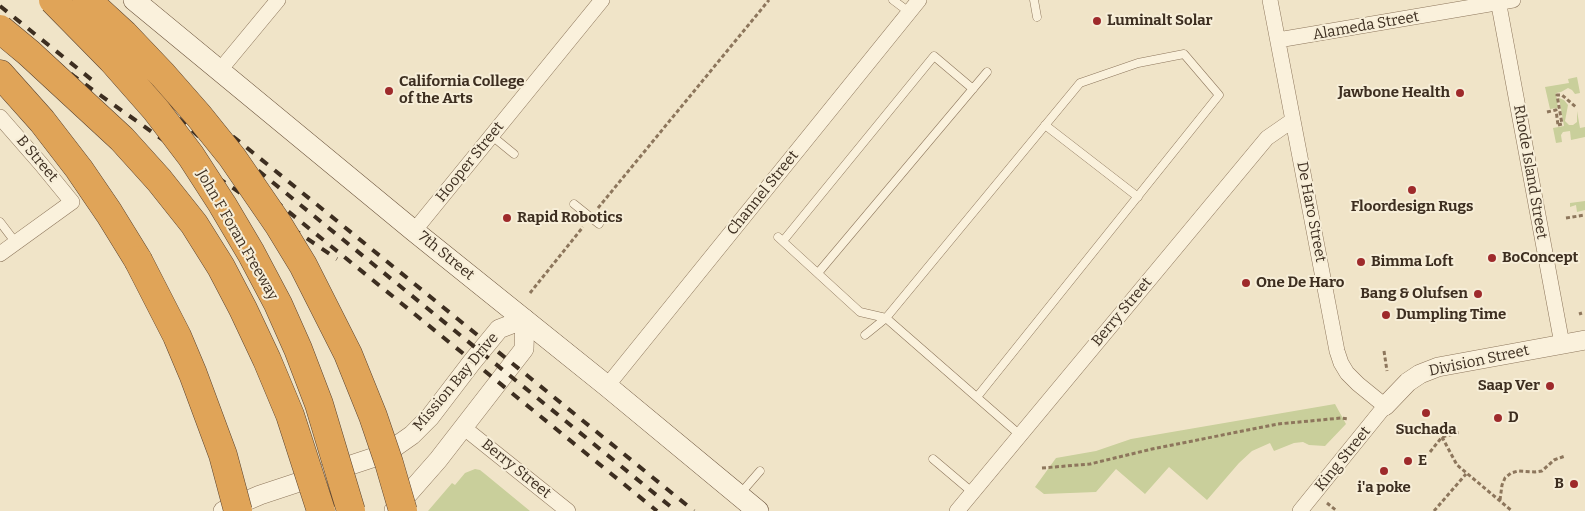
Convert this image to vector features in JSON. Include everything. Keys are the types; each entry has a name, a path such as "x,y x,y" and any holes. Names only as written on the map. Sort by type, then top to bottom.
{"highway":[{"name":"John F Foran Freeway","path":"53,0 112,60 156,110 191,156 251,253 278,304 320,404 351,511"},
{"path":"87,0 124,34 199,116 232,157 278,224 303,265 348,354 376,426 403,511"},
{"path":"0,29 29,53 122,139 159,180 194,224 244,309 267,360 290,415 322,511"},
{"path":"0,74 42,121 79,169 138,260 177,336 193,374 222,455 238,511"}],"main road":[{"name":"7th Street","path":"134,0 758,511"}],"street":[{"path":"220,70 278,0"},
{"name":"Hooper Street","path":"414,231 602,0"},
{"name":"De Haro Street","path":"1270,0 1337,351 1347,373 1385,406"},
{"name":"Alameda Street","path":"1278,40 1503,1"},
{"name":"Rhode Island Street","path":"1503,1 1562,344"},
{"name":"Channel Street","path":"606,386 914,6"},
{"name":"B Street","path":"0,117 72,202 16,242"},
{"name":"Berry Street","path":"957,511 1267,138 1293,120"},
{"path":"0,254 16,242"},
{"name":"Mission Bay Drive","path":"223,511 260,495 375,457 392,449 412,435 430,416 499,329 525,319 524,349 438,460 394,511"},
{"name":"Division Street","path":"1385,406 1408,382 1420,374 1438,367 1585,340"},
{"name":"King Street","path":"1300,511 1385,406"},
{"name":"Berry Street","path":"463,427 568,511"}],"lane":[{"path":"894,0 914,6"},
{"path":"1034,0 1037,17"},
{"path":"865,335 886,318 1080,83 1138,63 1184,54 1219,96 977,397"},
{"path":"973,89 934,56 780,239 860,312 886,318 1020,435"},
{"path":"818,274 987,72"},
{"path":"1045,126 1138,197"},
{"path":"492,136 514,154"},
{"path":"574,204 599,224"},
{"path":"0,222 16,242"},
{"path":"933,459 972,492"},
{"path":"739,495 760,471"}],"path":[{"path":"530,293 769,0"},
{"path":"1547,112 1556,110 1558,125 1562,124 1557,95 1562,94 1577,108"},
{"path":"1566,218 1585,215"},
{"path":"1384,351 1387,371"},
{"path":"1042,468 1090,464 1152,449 1278,424 1349,419"},
{"path":"1430,452 1442,437 1460,432"},
{"path":"1442,437 1457,465 1512,511"},
{"path":"1500,501 1502,485 1505,478 1511,472 1542,471 1554,460 1565,456"},
{"path":"1434,511 1466,474"}],"green space":[{"path":"1577,77 1580,93 1575,94 1568,88 1556,93 1558,108 1550,109 1545,87 1569,83 1568,79"},
{"path":"1559,98 1568,105 1565,121 1569,125 1577,122 1577,111 1580,128 1585,127 1585,137 1571,140 1570,131 1563,132 1561,135 1562,142 1556,143 1553,128 1564,126"},
{"path":"1585,201 1585,210 1577,212 1576,205 1570,207 1570,203"},
{"path":"1335,404 1346,424 1325,446 1309,445 1303,442 1294,443 1274,451 1270,443 1252,451 1207,500 1169,467 1145,494 1116,469 1096,492 1044,494 1035,487 1056,458 1096,451 1131,439"},
{"path":"475,469 480,470 530,511 428,511 452,483 455,485 465,473"}],"railway":[{"path":"49,0 676,511"},
{"path":"65,0 694,511"},
{"path":"0,6 97,84"},
{"path":"0,18 75,77 170,145 337,259"},
{"path":"139,82 220,156 657,511"}],"place":[{"name":"Luminalt Solar","path":"1097,21"},
{"name":"California College of the Arts","path":"389,91"},
{"name":"Jawbone Health","path":"1460,93"},
{"name":"Floordesign Rugs","path":"1412,190"},
{"name":"Rapid Robotics","path":"507,218"},
{"name":"BoConcept","path":"1492,258"},
{"name":"Bimma Loft","path":"1361,262"},
{"name":"One De Haro","path":"1246,283"},
{"name":"Bang & Olufsen","path":"1478,294"},
{"name":"Dumpling Time","path":"1386,315"},
{"name":"Saap Ver","path":"1550,386"},
{"name":"Suchada","path":"1426,413"},
{"name":"D","path":"1498,418"},
{"name":"E","path":"1408,461"},
{"name":"i'a poke","path":"1384,471"},
{"name":"B","path":"1574,484"}]}
